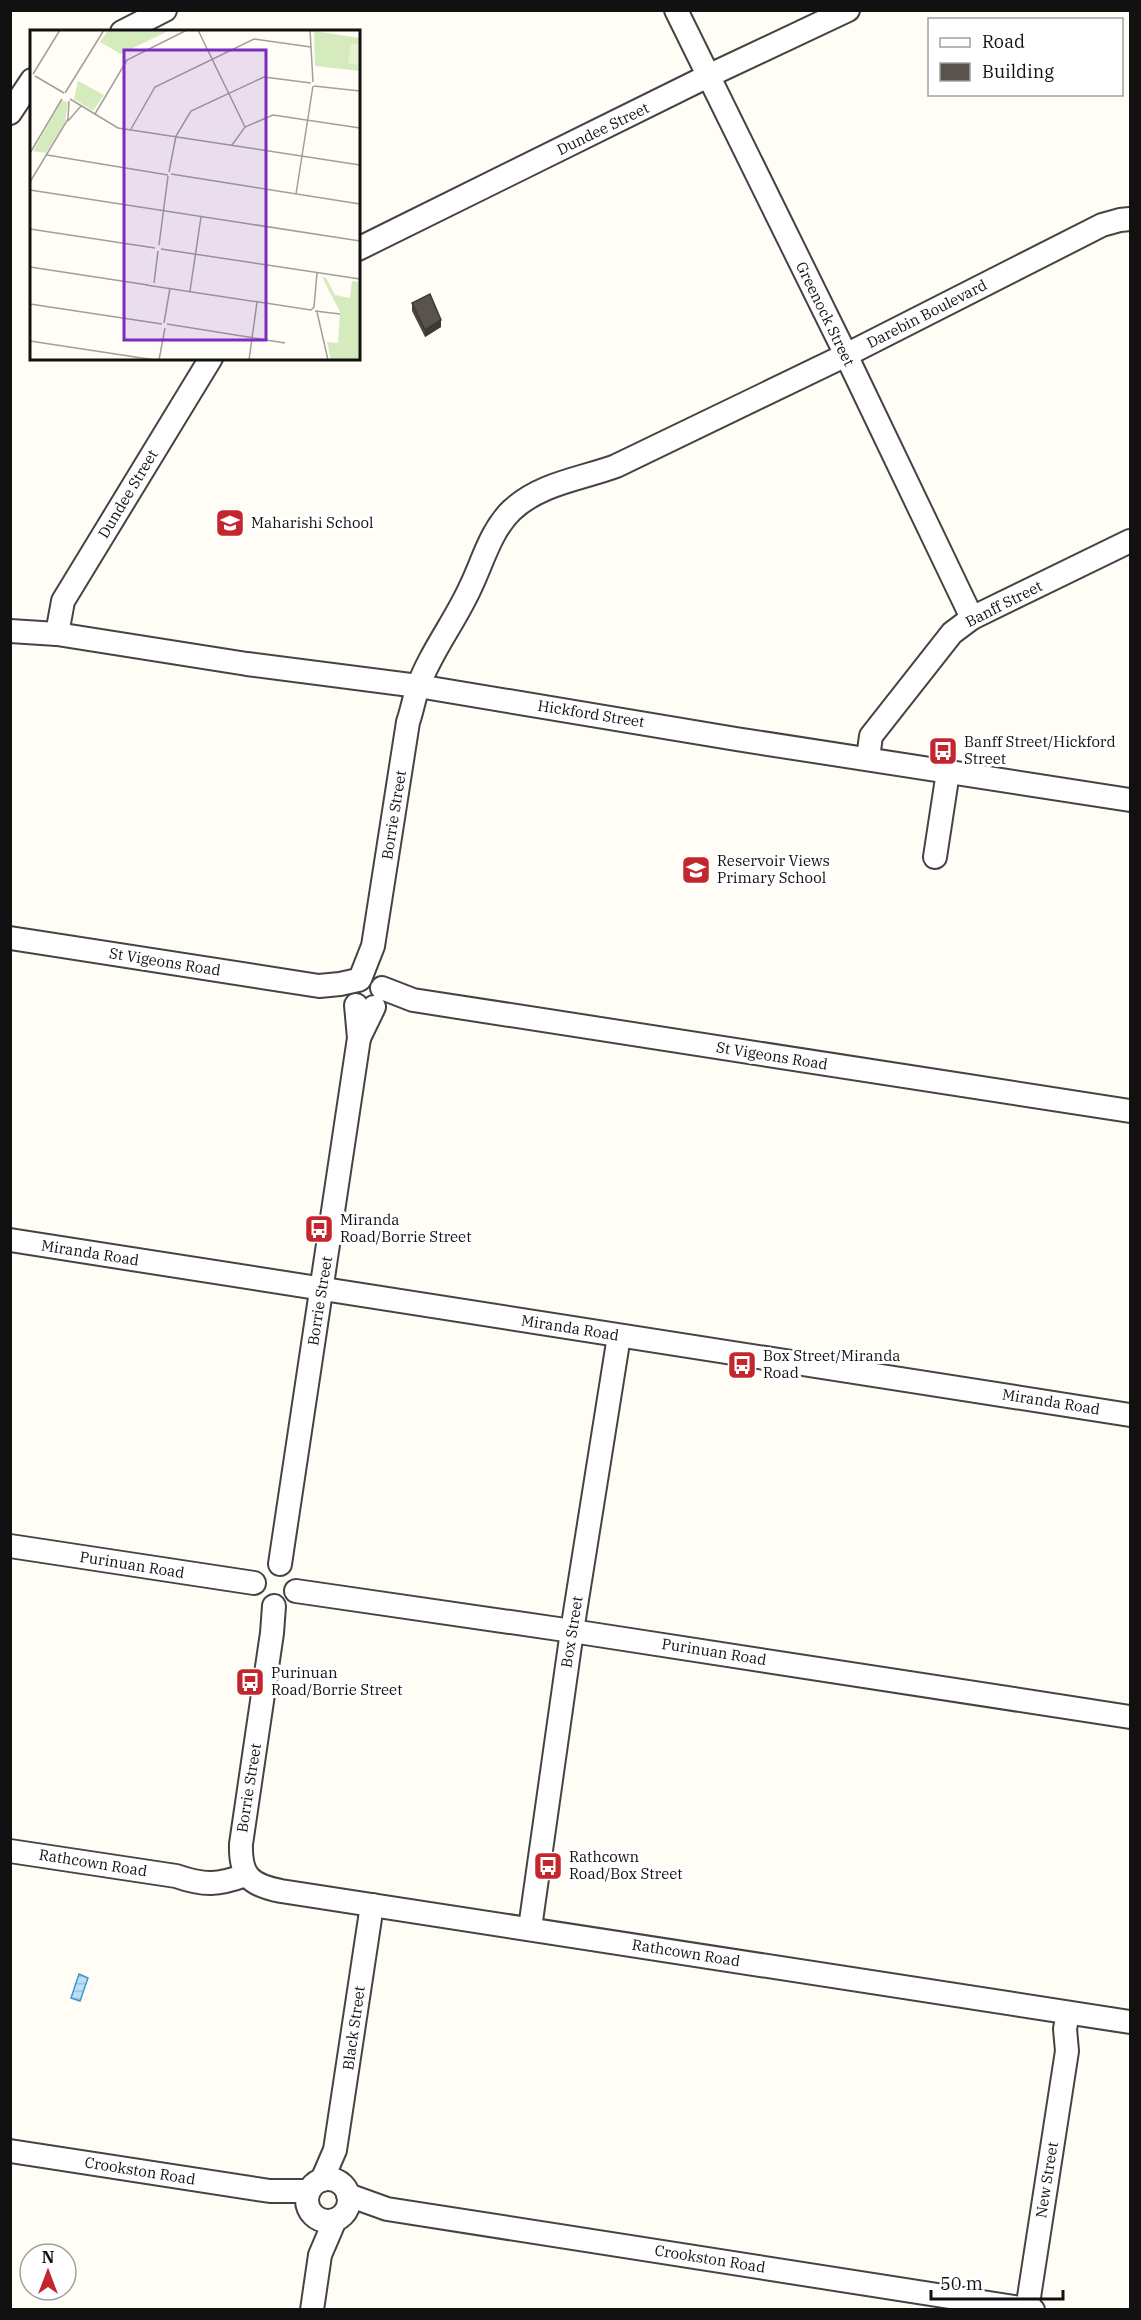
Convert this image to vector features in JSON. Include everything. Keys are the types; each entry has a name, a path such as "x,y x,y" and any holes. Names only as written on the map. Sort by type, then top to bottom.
{"street":[{"path":"126,30 165,10"},
{"name":"Greenock Street","path":"676,10 846,355 972,618"},
{"name":"Dundee Street","path":"360,248 708,76 848,10"},
{"path":"10,113 30,83"},
{"name":"Darebin Boulevard","path":"418,686 471,587 520,520 542,503 571,490 595,474 846,355 1102,225 1131,219"},
{"name":"Dundee Street","path":"54,634 63,601 210,360"},
{"name":"Banff Street","path":"867,758 871,736 952,633 972,618 1131,541"},
{"name":"Hickford Street","path":"10,622 54,634"},
{"name":"Hickford Street","path":"10,631 54,634 235,662 418,686 736,739 1131,800"},
{"name":"Borrie Street","path":"280,1564 408,722 418,686"},
{"path":"935,857 948,772"},
{"name":"St Vigeons Road","path":"10,938 1131,1111"},
{"name":"Miranda Road","path":"10,1240 1131,1414"},
{"name":"Box Street","path":"530,1928 572,1631 619,1336"},
{"name":"Purinuan Road","path":"10,1546 254,1583"},
{"path":"280,1564 293,1572 296,1578 296,1592 288,1603 267,1605 257,1596 254,1583 259,1572 264,1568 280,1564"},
{"name":"Purinuan Road","path":"296,1592 572,1631 1131,1717"},
{"name":"Borrie Street","path":"243,1868 241,1838 272,1633 274,1606"},
{"name":"Rathcown Road","path":"10,1851 176,1876 243,1868 256,1885 265,1888 1131,2022"},
{"name":"Black Street","path":"328,2201 372,1905"},
{"name":"New Street","path":"1029,2309 1067,2051 1077,2031 1074,2013"},
{"name":"Crookston Road","path":"10,2151 1029,2309"},
{"path":"312,2310 328,2201"}],"water":[{"path":"79,1974 88,1978 80,2001 71,1998"}],"building":[{"path":"430,294 441,320 425,330 412,303"}],"place":[{"name":"Maharishi School","path":"230,523"},
{"name":"Banff Street/Hickford Street","path":"943,751"},
{"name":"Reservoir Views Primary School","path":"696,870"},
{"name":"Miranda Road/Borrie Street","path":"319,1229"},
{"name":"Box Street/Miranda Road","path":"742,1365"},
{"name":"Purinuan Road/Borrie Street","path":"250,1682"},
{"name":"Rathcown Road/Box Street","path":"548,1866"}]}
